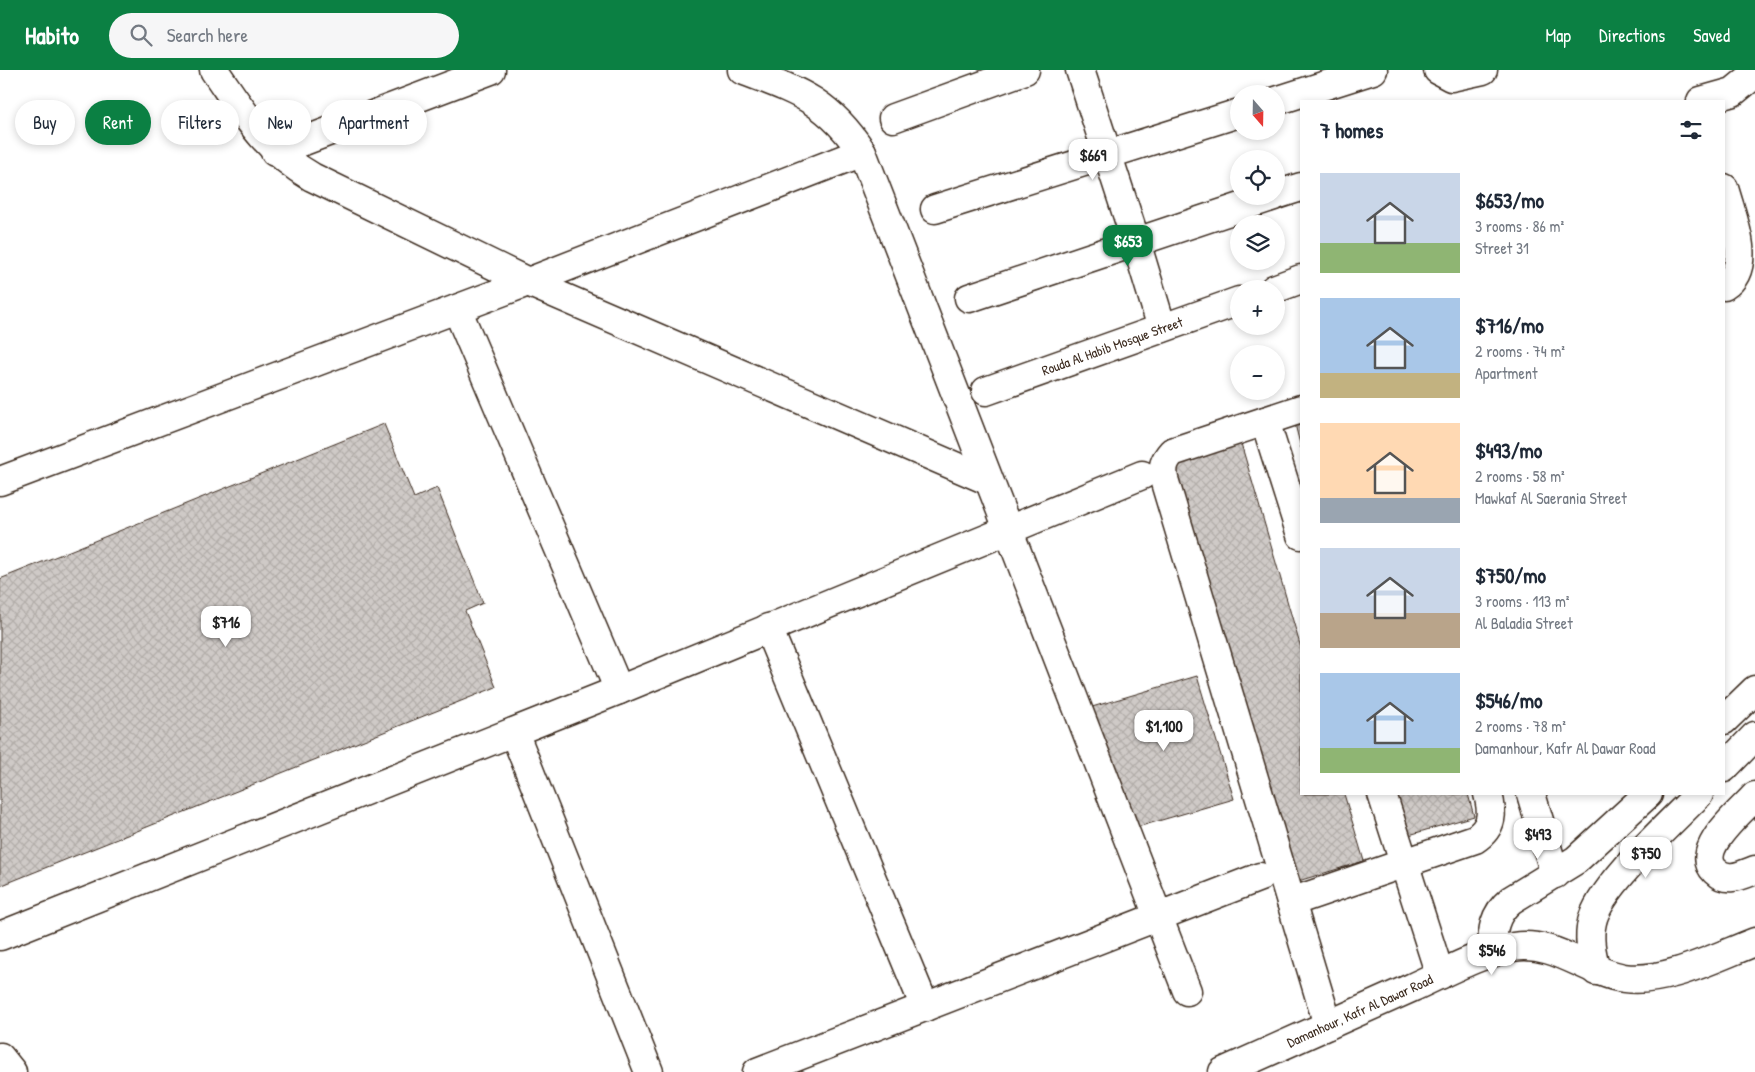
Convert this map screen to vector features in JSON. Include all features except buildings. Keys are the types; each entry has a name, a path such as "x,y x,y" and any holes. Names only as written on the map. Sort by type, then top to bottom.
{"street":[{"path":"214,70 261,137 275,152 312,177 528,282 988,480"},
{"path":"275,152 491,70"},
{"path":"742,70 793,90 814,101 844,127 862,152 1187,991"},
{"path":"893,118 1024,70"},
{"path":"1080,70 1162,328"},
{"path":"1285,100 1328,93 1373,70"},
{"path":"1438,70 1451,77 1483,70"},
{"path":"1704,100 1733,92 1755,74"},
{"path":"936,209 1230,115"},
{"path":"0,481 528,282 862,152"},
{"path":"1285,193 1300,187"},
{"path":"1725,192 1741,258 1738,271 1725,285"},
{"path":"969,298 1248,205"},
{"path":"1285,285 1300,279"},
{"name":"Rouda Al Habib Mosque Street","path":"986,391 1230,304"},
{"path":"457,308 619,690"},
{"path":"1300,409 1172,452 1162,469 1328,1025"},
{"path":"1265,421 1300,533"},
{"path":"0,936 619,690 1142,475"},
{"path":"768,628 926,1007"},
{"path":"1725,719 1755,690"},
{"path":"514,732 649,1072"},
{"path":"1725,767 1755,736"},
{"path":"1382,795 1440,975"},
{"path":"1291,902 1475,839 1482,834 1492,818 1492,808 1488,795"},
{"path":"1531,795 1555,874"},
{"path":"1492,953 1492,930 1502,907 1555,874 1596,844 1647,795"},
{"path":"1596,971 1590,944 1592,921 1600,900 1613,882 1698,795"},
{"path":"1745,874 1724,877 1714,871 1709,860 1709,849 1715,839 1755,796"},
{"path":"757,1072 1260,877"},
{"name":"Damanhour, Kafr Al Dawar Road","path":"1223,1072 1440,975 1492,953 1513,947 1536,947 1557,951 1596,971 1626,978 1657,977 1755,942"},
{"path":"0,1057 12,1072"}]}
